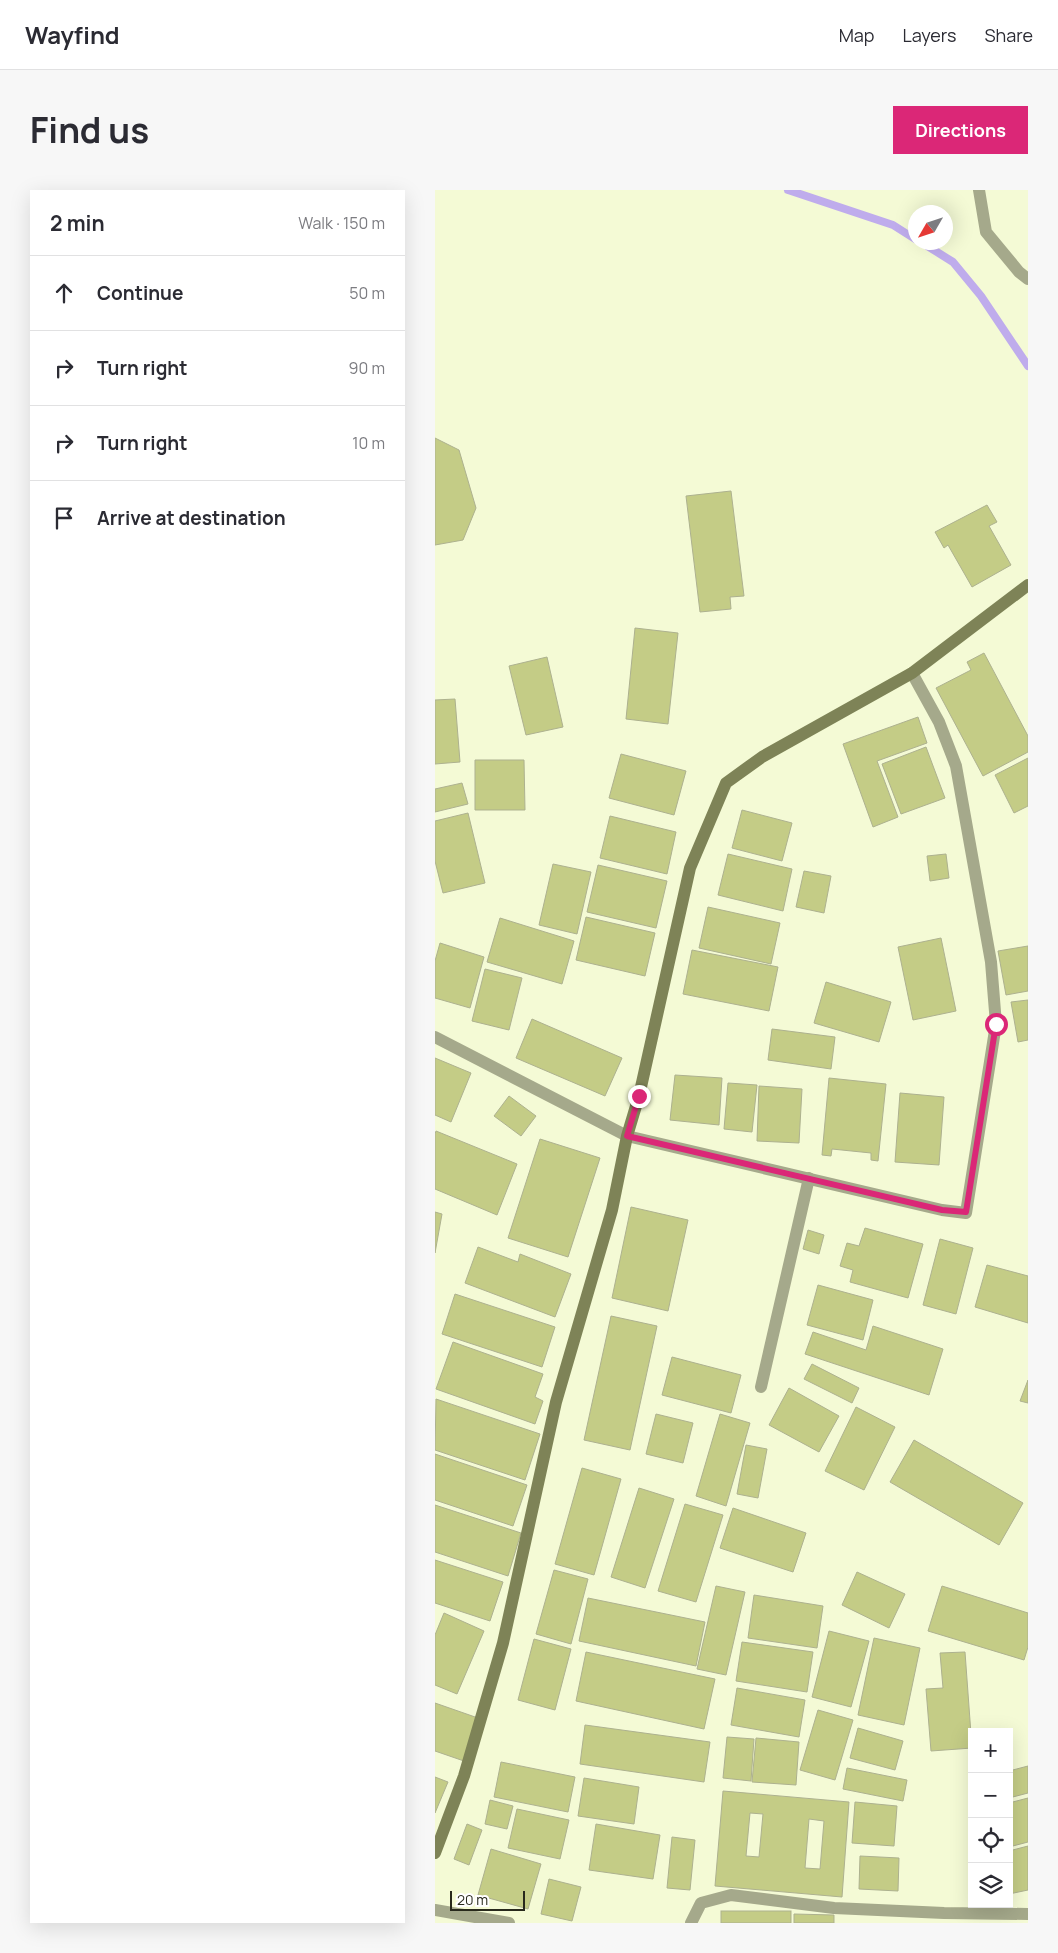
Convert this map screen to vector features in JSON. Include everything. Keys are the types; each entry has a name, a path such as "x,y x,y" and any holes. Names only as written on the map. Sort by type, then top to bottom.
{"street":[{"path":"979,190 986,232 1019,272 1028,279"},
{"path":"435,1854 464,1776 503,1643 556,1402 612,1210 627,1136 639,1096 690,868 726,783 762,757 912,673 1028,585"},
{"path":"435,1037 627,1136 942,1210 966,1212 996,1024 991,962 956,766 939,722 912,673"},
{"path":"761,1387 809,1178"},
{"path":"691,1923 701,1903 731,1895 834,1908 944,1913 1028,1914"},
{"path":"435,1910 509,1923"}],"building":[{"path":"435,438 459,450 476,508 463,540 435,545"},
{"path":"731,491 744,596 730,597 731,609 700,612 686,496"},
{"path":"987,505 997,522 989,526 1011,565 972,587 948,545 944,548 935,532"},
{"path":"635,628 678,633 668,724 626,719"},
{"path":"984,653 1028,736 1028,752 983,776 936,688 971,670 967,662"},
{"path":"547,657 563,727 526,735 509,666"},
{"path":"455,699 460,762 435,764 435,700"},
{"path":"918,717 927,743 877,761 898,817 873,827 843,744"},
{"path":"926,747 945,798 901,814 882,764"},
{"path":"621,754 686,771 674,815 609,798"},
{"path":"1028,758 1028,806 1014,813 995,775"},
{"path":"475,760 524,760 525,810 475,810"},
{"path":"462,783 468,804 435,812 435,789"},
{"path":"742,810 792,823 782,861 732,848"},
{"path":"468,813 485,883 443,893 435,861 435,821"},
{"path":"610,816 676,832 667,874 600,858"},
{"path":"728,854 792,869 783,911 718,895"},
{"path":"946,854 949,878 930,881 927,856"},
{"path":"553,864 591,872 577,934 539,925"},
{"path":"598,865 667,881 656,928 587,912"},
{"path":"804,871 831,876 824,913 796,907"},
{"path":"708,907 780,923 771,964 699,948"},
{"path":"586,917 655,933 645,976 576,960"},
{"path":"500,918 574,941 562,984 487,962"},
{"path":"941,938 956,1011 913,1020 898,947"},
{"path":"440,943 484,957 470,1008 435,998 435,961"},
{"path":"1028,946 1028,991 1006,995 998,951"},
{"path":"692,950 778,967 769,1011 683,994"},
{"path":"485,969 522,978 509,1030 472,1021"},
{"path":"826,982 891,1002 879,1042 814,1023"},
{"path":"1028,1000 1028,1040 1018,1042 1011,1002"},
{"path":"532,1019 622,1058 605,1096 516,1058"},
{"path":"772,1029 835,1037 831,1069 768,1060"},
{"path":"435,1058 471,1073 451,1122 435,1115"},
{"path":"675,1075 722,1078 719,1125 670,1120"},
{"path":"829,1078 886,1084 878,1161 871,1160 871,1153 832,1149 831,1156 822,1155"},
{"path":"728,1083 757,1085 752,1132 724,1129"},
{"path":"759,1086 802,1089 799,1143 757,1141"},
{"path":"900,1093 944,1097 939,1165 895,1162"},
{"path":"509,1096 536,1116 521,1136 494,1116"},
{"path":"436,1131 517,1164 497,1215 435,1189"},
{"path":"540,1139 600,1158 568,1257 508,1238"},
{"path":"631,1207 688,1220 668,1311 612,1298"},
{"path":"435,1212 442,1214 435,1253"},
{"path":"865,1228 923,1244 908,1298 850,1282 853,1270 840,1266 847,1243 859,1246"},
{"path":"808,1230 824,1235 819,1254 803,1249"},
{"path":"940,1239 973,1248 956,1314 923,1305"},
{"path":"478,1247 518,1262 520,1254 571,1274 555,1317 465,1283"},
{"path":"987,1265 1028,1276 1028,1323 975,1307"},
{"path":"818,1285 873,1300 863,1340 807,1325"},
{"path":"455,1294 555,1327 542,1367 442,1334"},
{"path":"611,1316 657,1326 630,1450 584,1440"},
{"path":"873,1326 943,1349 929,1395 805,1354 813,1332 866,1350"},
{"path":"453,1342 543,1374 535,1397 543,1401 535,1424 436,1389"},
{"path":"672,1357 741,1375 731,1413 662,1395"},
{"path":"812,1364 859,1388 852,1403 804,1379"},
{"path":"1028,1380 1028,1403 1020,1401"},
{"path":"789,1388 839,1416 819,1452 769,1425"},
{"path":"436,1399 540,1434 525,1480 435,1450"},
{"path":"856,1407 895,1427 864,1490 825,1471"},
{"path":"656,1414 693,1423 683,1463 646,1454"},
{"path":"720,1414 750,1423 726,1506 696,1496"},
{"path":"914,1440 1023,1503 999,1545 890,1482"},
{"path":"746,1445 767,1449 758,1498 737,1494"},
{"path":"435,1454 527,1485 513,1526 435,1500"},
{"path":"582,1468 621,1479 594,1575 555,1564"},
{"path":"639,1488 674,1499 645,1588 611,1577"},
{"path":"685,1504 723,1515 696,1602 658,1591"},
{"path":"435,1505 521,1533 508,1576 435,1552"},
{"path":"733,1508 806,1533 793,1572 720,1548"},
{"path":"435,1560 503,1582 490,1621 435,1603"},
{"path":"554,1570 588,1579 571,1644 536,1634"},
{"path":"857,1572 905,1594 889,1628 842,1605"},
{"path":"716,1586 745,1592 726,1675 697,1669"},
{"path":"942,1586 1028,1613 1028,1647 1024,1660 928,1631"},
{"path":"754,1595 823,1606 817,1648 748,1638"},
{"path":"588,1598 705,1622 696,1666 579,1641"},
{"path":"444,1613 484,1631 457,1694 435,1685 435,1635"},
{"path":"829,1631 869,1641 851,1707 812,1697"},
{"path":"874,1638 920,1648 904,1725 858,1715"},
{"path":"534,1639 571,1649 555,1710 518,1700"},
{"path":"742,1642 813,1652 807,1692 736,1681"},
{"path":"586,1652 715,1679 704,1729 576,1701"},
{"path":"965,1652 971,1728 968,1728 968,1748 931,1751 926,1689 943,1688 940,1653"},
{"path":"737,1688 805,1700 799,1737 731,1725"},
{"path":"435,1703 478,1718 464,1761 435,1751"},
{"path":"818,1710 853,1720 835,1780 800,1770"},
{"path":"585,1725 710,1742 704,1782 580,1764"},
{"path":"858,1728 903,1741 895,1770 850,1758"},
{"path":"727,1737 754,1739 751,1781 723,1778"},
{"path":"756,1738 799,1742 796,1785 752,1782"},
{"path":"501,1762 575,1777 568,1812 494,1797"},
{"path":"1028,1766 1028,1793 1013,1797 1013,1770"},
{"path":"847,1768 907,1780 903,1801 843,1789"},
{"path":"435,1777 448,1782 435,1813"},
{"path":"584,1778 639,1787 634,1824 578,1816"},
{"path":"723,1791 849,1802 842,1897 715,1886","holes":["750,1813 763,1814 759,1857 746,1856","809,1819 824,1821 820,1869 805,1868"]},
{"path":"1028,1798 1028,1842 1013,1846 1013,1818 1013,1802"},
{"path":"490,1800 513,1806 507,1829 485,1824"},
{"path":"855,1802 897,1806 894,1846 852,1843"},
{"path":"517,1809 569,1820 560,1859 508,1848"},
{"path":"467,1824 482,1830 469,1865 454,1859"},
{"path":"596,1824 660,1835 653,1879 589,1870"},
{"path":"672,1837 695,1840 690,1890 667,1888"},
{"path":"1028,1846 1028,1890 1013,1893 1013,1863 1013,1850"},
{"path":"491,1849 541,1864 528,1909 478,1895"},
{"path":"860,1856 899,1858 898,1891 859,1889"},
{"path":"549,1879 581,1887 572,1921 541,1914"},
{"path":"721,1911 791,1911 791,1923 721,1923"},
{"path":"794,1914 834,1915 834,1923 794,1923"}],"waterway":[{"path":"788,190 893,225 908,235"},
{"path":"934,250 953,262 981,296 1028,366"}],"route":[{"path":"639,1096 627,1136 942,1210 966,1212 996,1024"}]}
